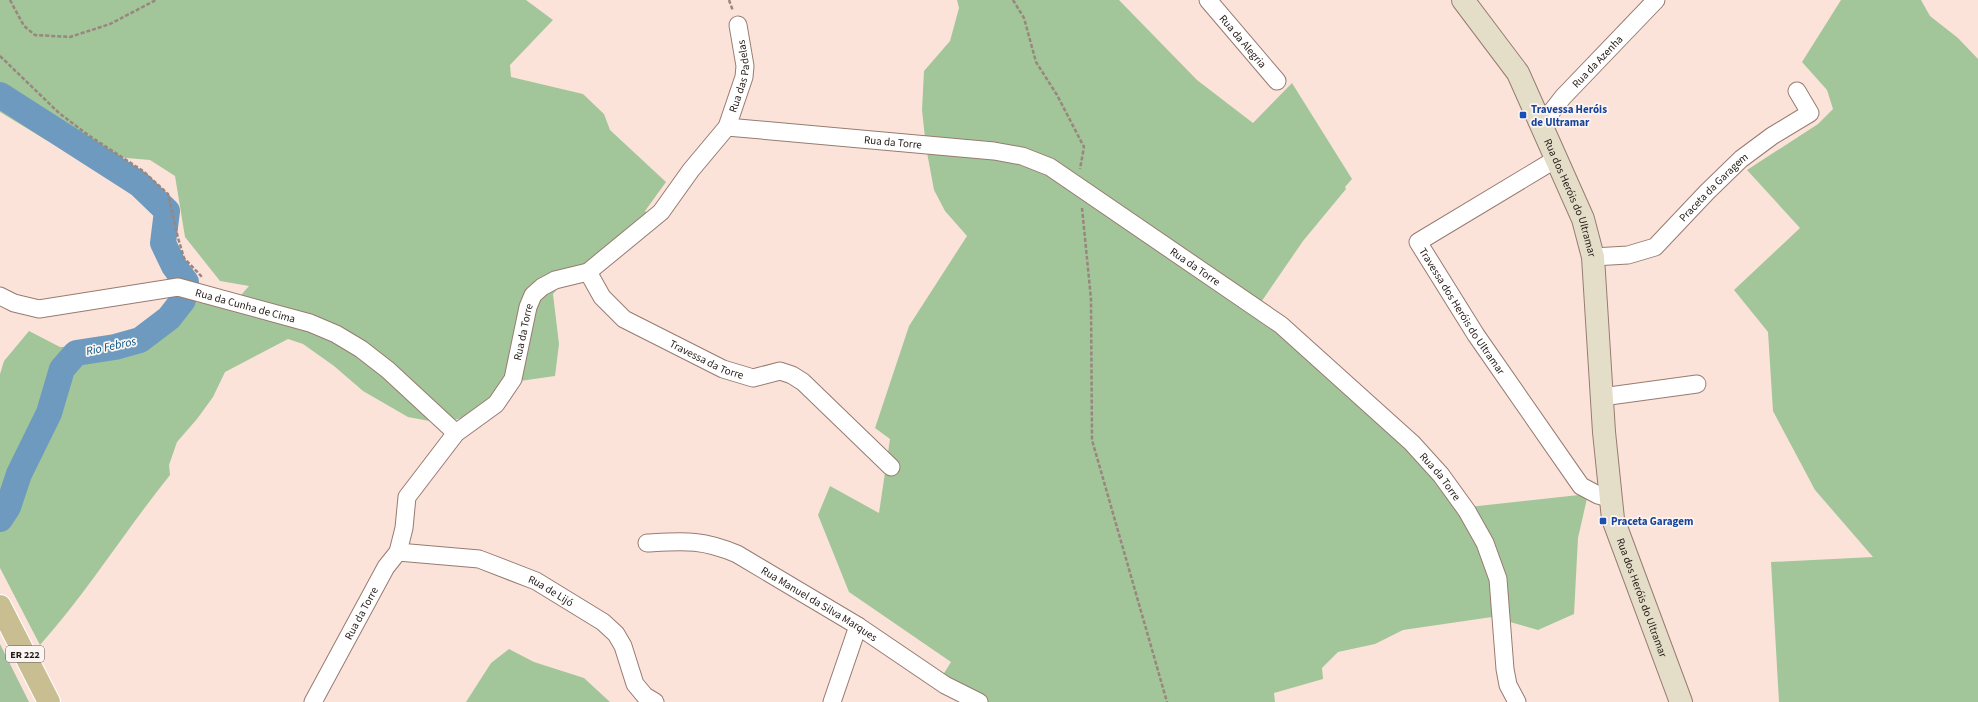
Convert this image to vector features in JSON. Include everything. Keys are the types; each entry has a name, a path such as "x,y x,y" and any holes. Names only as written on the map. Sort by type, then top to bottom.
{"main road":[{"name":"ER 222","path":"0,606 49,702"}],"street":[{"name":"Rua da Alegria","path":"1210,0 1277,81"},
{"name":"Rua dos Heróis do Ultramar","path":"1463,0 1518,73 1583,219 1593,257 1609,498 1613,519 1621,545 1681,702"},
{"name":"Rua da Azenha","path":"1541,125 1563,97 1656,0"},
{"name":"Rua das Padelas","path":"727,127 744,77 745,66 738,25"},
{"name":"Praceta da Garagem","path":"1593,257 1628,255 1655,248 1707,192 1741,159 1772,136 1810,113 1797,91"},
{"name":"Rua da Torre","path":"313,702 386,567 398,552 404,528 408,497 456,433 496,404 513,379 528,307 533,295 542,286 555,280 588,272 661,212 691,170 727,127 994,151 1022,156 1050,167 1281,325 1412,443 1441,475 1467,511 1485,543 1498,578 1505,669 1508,686 1517,702"},
{"name":"Travessa dos Heróis do Ultramar","path":"1556,159 1418,242 1476,335 1582,486 1598,495 1609,498"},
{"name":"Travessa da Torre","path":"588,272 602,297 616,313 624,319 723,368 753,378 780,371 792,375 803,382 891,467"},
{"name":"Rua da Cunha de Cima","path":"0,296 14,303 39,309 184,289 310,323 336,334 362,349 388,370 456,433"},
{"path":"1602,397 1697,384"},
{"name":"Rua Manuel da Silva Marques","path":"647,543 692,541 716,545 737,554 858,626 940,682 979,702"},
{"name":"Rua de Lijó","path":"398,552 479,559 536,581 603,622 616,634 623,646 635,684 645,696 654,702"},
{"path":"832,702 858,626"}],"path":[{"path":"10,0 24,26 35,35 70,37 110,24 156,0"},
{"path":"1013,0 1024,18 1036,62 1057,95 1084,147 1079,176 1091,299 1092,440 1167,702"},
{"path":"0,56 59,113 88,135 143,171 168,194 184,258 205,280 206,295"}],"green space":[{"path":"0,0 526,0 553,20 510,65 511,77 583,94 604,114 610,130 666,182 645,211 649,215 611,248 576,268 553,294 559,344 555,376 520,381 471,416 440,423 408,417 363,391 334,366 303,344 288,339 225,372 213,397 197,419 177,442 169,465 170,475 74,604 40,645 0,568 0,374 4,361 29,331 60,347 90,346 122,342 158,327 182,302 234,303 249,286 220,281 185,237 175,176 150,160 115,157 79,151 46,140 0,112"},
{"path":"957,0 1119,0 1197,80 1253,123 1292,83 1352,179 1345,187 1346,189 1303,241 1257,308 1369,404 1460,508 1588,494 1578,538 1574,614 1538,630 1492,617 1403,630 1375,644 1338,652 1322,668 1323,679 1274,693 1275,702 986,702 941,678 951,662 849,592 818,515 830,486 879,513 890,439 875,428 909,326 967,236 945,211 934,190 926,147 922,110 924,71 950,41 959,8"},
{"path":"1841,0 1921,0 1930,16 1958,38 1978,59 1978,702 1779,702 1771,562 1873,557 1815,490 1773,411 1768,332 1734,290 1800,228 1747,170 1818,124 1833,109 1827,90 1802,62"},
{"path":"0,644 29,702 0,702"},
{"path":"509,649 534,662 584,678 610,702 466,702 491,663"}],"waterway":[{"name":"Rio Febros","path":"0,95 139,184 167,211 163,243 174,266 186,282 183,300 169,318 140,340 115,347 76,353 62,369 49,413 19,474 8,507 0,519"}],"place":[{"name":"Travessa Heróis de Ultramar","path":"1523,115"},
{"name":"Praceta Garagem","path":"1603,521"}]}
